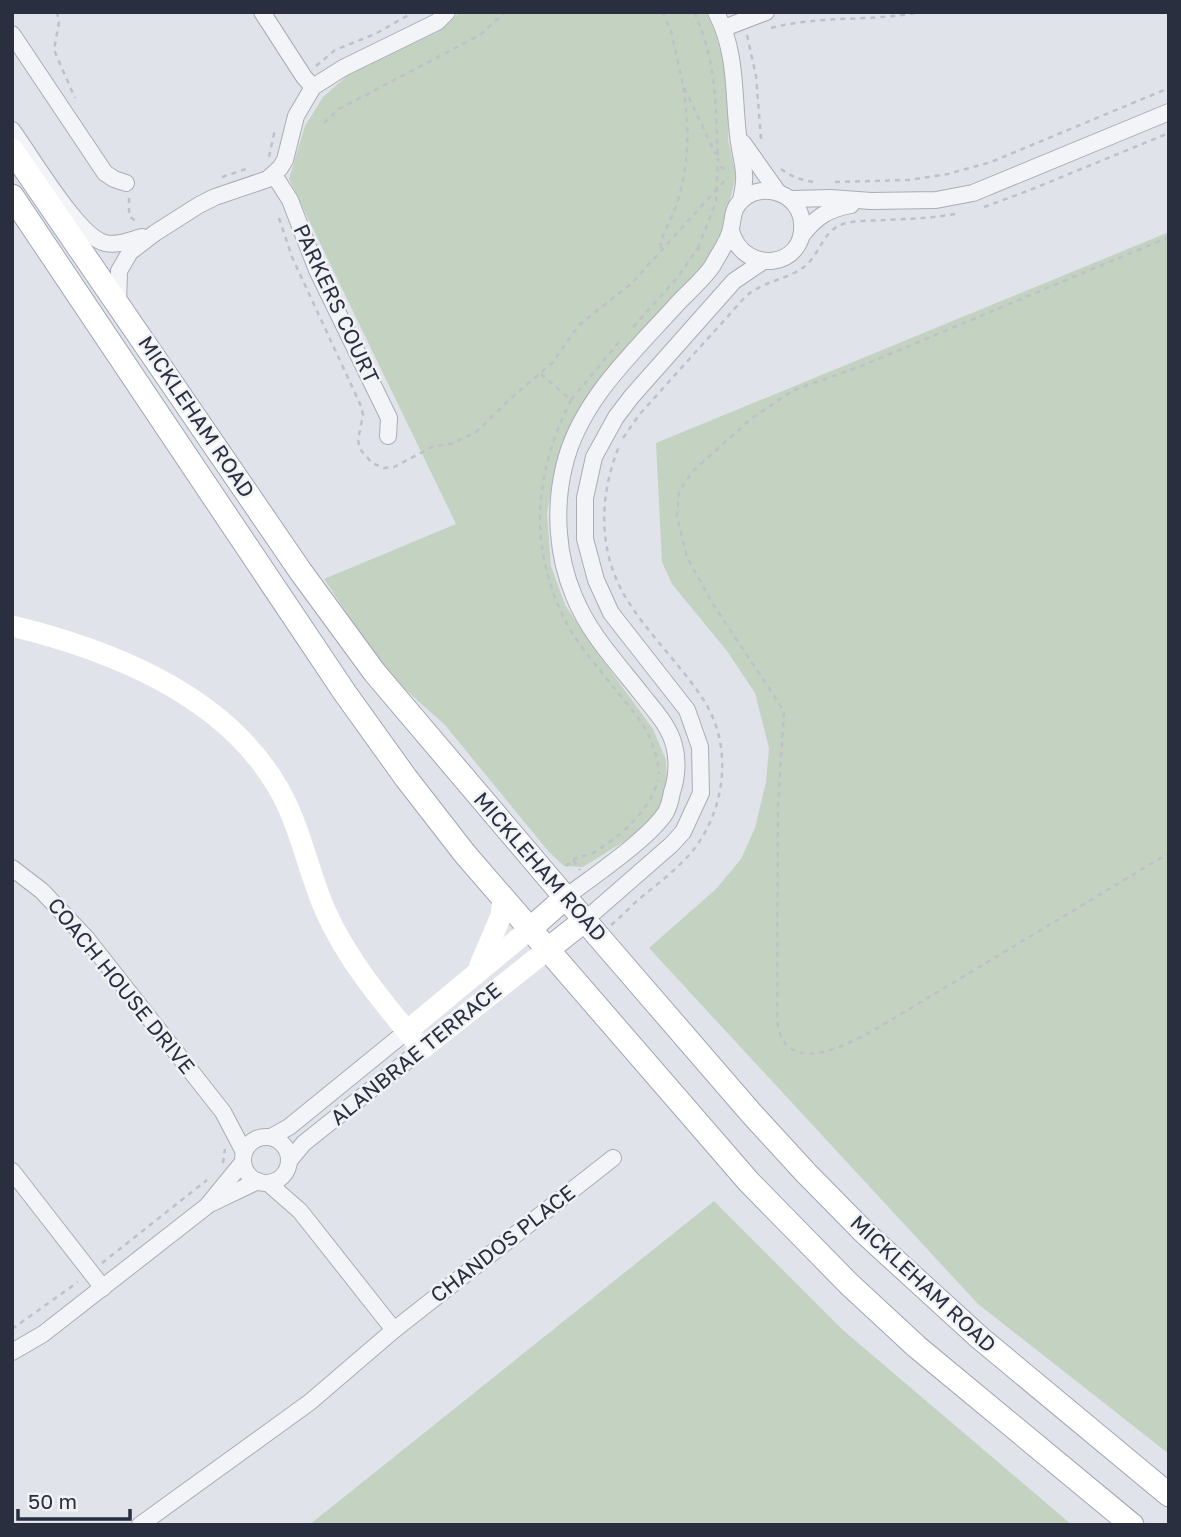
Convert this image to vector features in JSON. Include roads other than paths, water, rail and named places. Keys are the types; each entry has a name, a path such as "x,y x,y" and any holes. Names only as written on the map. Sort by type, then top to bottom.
{"main road":[{"name":"MICKLEHAM ROAD","path":"12,150 302,572 375,673 751,1113 865,1233 980,1338 1169,1495"},
{"name":"MICKLEHAM ROAD","path":"12,196 345,693 465,854 749,1182 840,1275 926,1354 1132,1525"},
{"path":"530,929 566,897"},
{"path":"547,950 585,920"}],"street":[{"path":"262,12 309,82"},
{"path":"118,303 117,280 121,263 130,252 155,233 215,197 268,179 270,168 285,160 296,116 309,82 438,22 447,12"},
{"path":"566,897 650,831 667,811 674,786 674,744 665,724 593,632 574,597 562,558 558,513 564,466 587,409 615,373 711,267 730,231 731,219 741,200 745,176 738,135 737,96 724,28 716,12"},
{"path":"724,28 742,20 769,20"},
{"path":"12,34 105,173 126,183"},
{"path":"791,200 821,206 871,201 936,200 973,193 1169,112"},
{"path":"12,130 74,219 90,235 105,243 114,244 155,233"},
{"path":"738,135 777,191 799,209 803,222 802,235"},
{"name":"PARKERS COURT","path":"270,168 289,200 317,270 389,418 388,436"},
{"path":"741,200 764,190 777,191"},
{"path":"730,231 740,251 750,258 762,262 776,261 788,255 796,246 816,218 821,206"},
{"path":"585,920 683,832 701,793 700,747 687,710 611,613 596,580 585,539 585,498 594,457 616,417 632,396 734,281 762,262"},
{"path":"12,626 75,643 135,668 191,699 220,719 240,738 272,777 287,805 325,909 339,937 358,968 422,1049"},
{"name":"COACH HOUSE DRIVE","path":"12,868 43,891 69,918 223,1112 243,1157"},
{"path":"475,973 487,953 502,916 503,898"},
{"name":"ALANBRAE TERRACE","path":"264,1138 289,1127 530,929"},
{"name":"ALANBRAE TERRACE","path":"287,1167 304,1143 547,950"},
{"name":"COACH HOUSE DRIVE","path":"223,1112 264,1138"},
{"path":"207,1206 243,1157 247,1146 264,1138 285,1146 287,1167 300,1211"},
{"path":"243,1157 247,1174 263,1182 300,1211 394,1331"},
{"name":"CHANDOS PLACE","path":"140,1525 310,1402 394,1331 613,1158"},
{"path":"12,1352 43,1334 207,1206 263,1182 280,1178 287,1167"},
{"path":"12,1171 103,1288"}]}
